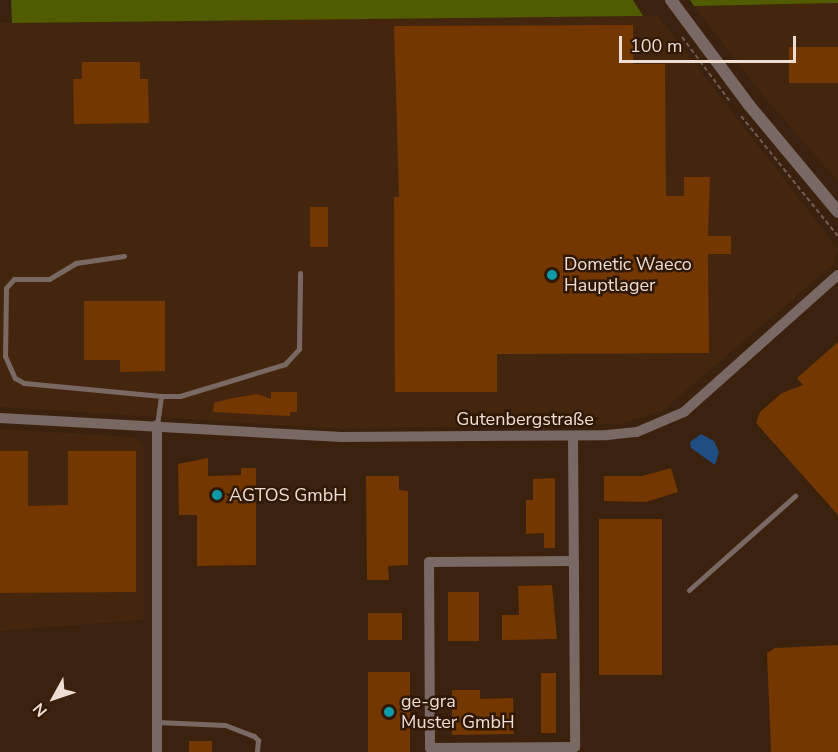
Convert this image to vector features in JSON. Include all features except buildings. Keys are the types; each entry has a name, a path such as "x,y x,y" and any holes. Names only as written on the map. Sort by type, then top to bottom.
{"street":[{"path":"671,0 763,123 838,212"},
{"name":"Gutenbergstraße","path":"0,418 323,436 573,436 637,432 684,411 838,275"},
{"path":"157,425 157,752"},
{"path":"573,436 574,561 575,747 430,748 429,562 574,561"}],"lane":[{"path":"124,256 76,263 49,279 14,279 6,288 5,356 15,378 24,383 180,396 285,364 298,349 300,273"},
{"path":"157,425 161,396"},
{"path":"689,590 795,496"},
{"path":"157,722 225,725 254,736 258,740 257,752"}],"shaded area":[{"path":"838,3 838,181 764,97 694,6"},
{"path":"658,16 838,249 835,263 662,411 619,424 340,429 0,407 0,23"},
{"path":"0,429 135,437 144,447 144,620 0,631"}],"green space":[{"path":"11,0 633,0 643,16 12,23"},
{"path":"690,0 838,0 838,3 694,6"}],"water":[{"path":"701,434 714,441 719,452 715,465 691,448 690,442"}],"place":[{"name":"Dometic Waeco Hauptlager","path":"552,275"},
{"name":"AGTOS GmbH","path":"217,495"},
{"name":"ge-gra Muster GmbH","path":"389,712"}]}
